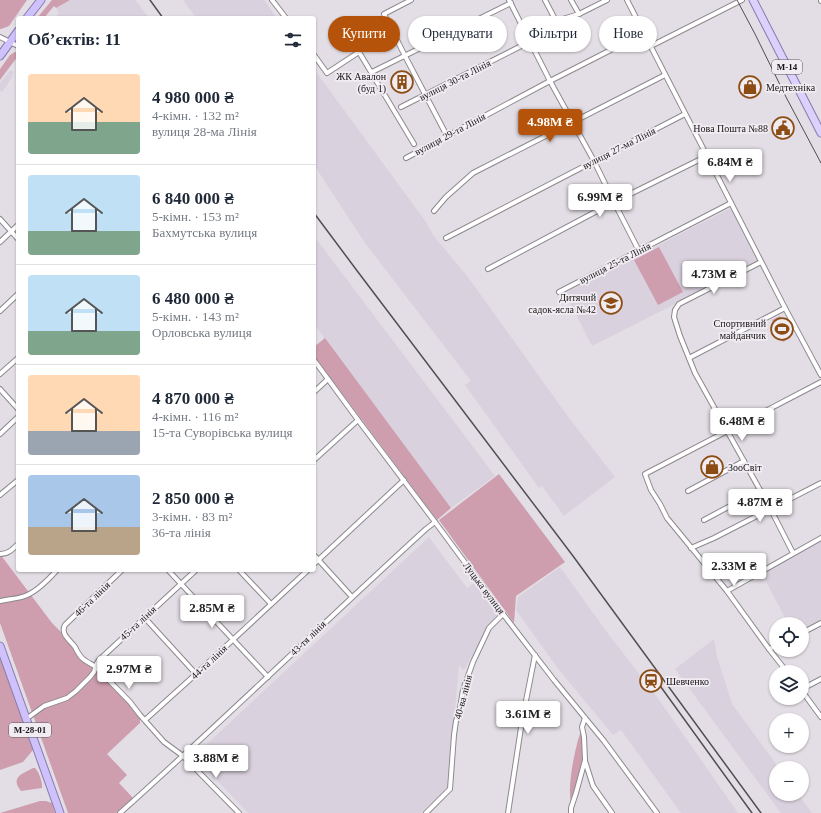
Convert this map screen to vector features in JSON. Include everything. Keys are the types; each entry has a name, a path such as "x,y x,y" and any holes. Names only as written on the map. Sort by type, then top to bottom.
{"highway":[{"path":"29,16 41,0"},
{"path":"0,56 16,34"},
{"name":"М-28-01","path":"0,646 60,813"}],"main road":[{"name":"М-14","path":"753,0 821,133"}],"street":[{"path":"272,0 284,16"},
{"path":"411,0 384,14 447,136"},
{"path":"545,0 553,16"},
{"path":"571,0 579,14"},
{"path":"572,16 607,0"},
{"path":"627,0 635,16"},
{"path":"657,43 742,0"},
{"path":"372,72 510,1 517,16"},
{"path":"0,37 16,45"},
{"name":"вулиця 30-та Лінія","path":"401,107 515,49"},
{"path":"316,58 327,73 359,52 414,144"},
{"path":"535,52 594,161 639,251"},
{"name":"вулиця 29-та Лінія","path":"406,158 607,52"},
{"path":"654,52 761,262 821,375"},
{"path":"434,211 446,197 473,173 665,75"},
{"name":"вулиця 27-ма Лінія","path":"446,238 685,114"},
{"path":"488,269 614,202 707,156"},
{"name":"вулиця 25-та Лінія","path":"559,292 731,203"},
{"path":"0,219 16,237"},
{"path":"0,242 16,227"},
{"path":"761,262 679,304 674,313 680,336 695,373 770,508 793,554"},
{"path":"0,311 16,296"},
{"path":"689,358 785,308"},
{"path":"0,374 16,360"},
{"name":"Луцька вулиця","path":"316,363 503,614 604,741 657,813"},
{"path":"316,390 328,379"},
{"path":"769,649 727,591 667,518 651,490 645,474 821,382"},
{"path":"0,389 16,406"},
{"path":"0,434 16,419"},
{"path":"316,458 358,420"},
{"path":"688,491 744,461"},
{"path":"318,560 404,480"},
{"path":"0,495 16,482"},
{"path":"692,548 821,483"},
{"path":"704,520 760,490"},
{"name":"43-тя лінія","path":"120,813 268,677 352,596 435,522"},
{"path":"727,591 821,538"},
{"path":"0,554 5,554 16,546"},
{"path":"316,558 352,596"},
{"path":"0,601 27,595 55,572"},
{"name":"46-та лінія","path":"96,667 80,656 65,636 63,630 65,625 120,572"},
{"path":"170,572 268,677"},
{"name":"45-та лінія","path":"26,719 44,706 67,698 76,691 90,677 100,660 144,617 194,572"},
{"path":"241,572 271,604"},
{"name":"44-та лінія","path":"145,720 306,572"},
{"name":"40-ва лінія","path":"426,813 450,790 454,735 463,690 473,662 489,628 503,614"},
{"path":"144,617 196,674"},
{"path":"809,629 821,623"},
{"path":"508,813 522,721 535,655"},
{"path":"775,657 782,665"},
{"path":"96,667 130,702 164,742 182,756 239,813"},
{"path":"809,686 821,679"},
{"path":"809,700 821,717"},
{"path":"571,813 584,760 584,737 582,727 585,718"},
{"path":"584,760 593,786 612,813"}],"shaded area":[{"path":"0,0 27,0 9,26 1,29 0,29"},
{"path":"52,0 70,0 56,8 54,6 46,16 39,16"},
{"path":"70,0 135,0 147,16 57,16 59,13 56,8"},
{"path":"183,0 264,0 276,16 195,16"},
{"path":"16,52 16,59 0,80 0,69 10,55"},
{"path":"10,70 14,72 12,75 13,76 2,92 0,91 0,83"},
{"path":"316,72 426,222 433,235 468,277 569,418 615,477 564,516 542,486 539,488 465,385 471,381 365,243 316,168"},
{"path":"731,208 758,262 592,346 565,293"},
{"path":"316,239 495,476 451,508 316,327"},
{"path":"659,247 683,292 658,305 634,260"},
{"name":"Спортивний майданчик","path":"780,316 791,337 783,342 772,320"},
{"path":"325,338 451,508 437,520 316,359 316,345"},
{"path":"499,474 565,562 516,596 514,623 439,520"},
{"path":"429,537 467,588 474,583 497,614 464,670 459,665 448,788 421,813 248,813 194,756"},
{"path":"821,541 821,621 809,627 809,617 784,617 762,573"},
{"path":"0,554 52,623 65,636 80,655 96,667 140,715 140,723 107,754 127,775 119,783 133,798 116,813 68,813 0,623"},
{"path":"560,567 606,631 657,697 738,813 681,813 621,730 613,735 559,670 516,610 518,597"},
{"path":"714,639 717,656 732,704 774,761 769,761 769,797 675,669"},
{"path":"0,652 33,750 23,762 0,770"},
{"path":"581,731 583,737 583,759 575,793 571,802 570,786 572,766"},
{"path":"35,768 39,775 42,788 21,791 18,786 17,779 21,774"},
{"path":"40,801 52,803 55,813 0,813"},
{"path":"772,801 803,801 812,813 781,813"}],"tram line":[{"path":"737,0 821,163"}],"railway":[{"path":"150,0 162,16"},
{"path":"316,216 573,556 761,813"},
{"path":"653,676 752,813"}],"place":[{"name":"ЖК Авалон (буд 1)","path":"402,82"},
{"name":"Медтехніка","path":"750,87"},
{"name":"Нова Пошта №88","path":"783,128"},
{"name":"Дитячий садок-ясла №42","path":"611,303"},
{"name":"Спортивний майданчик","path":"782,329"},
{"name":"ЗооСвіт","path":"712,467"},
{"name":"Шевченко","path":"651,681"}]}
